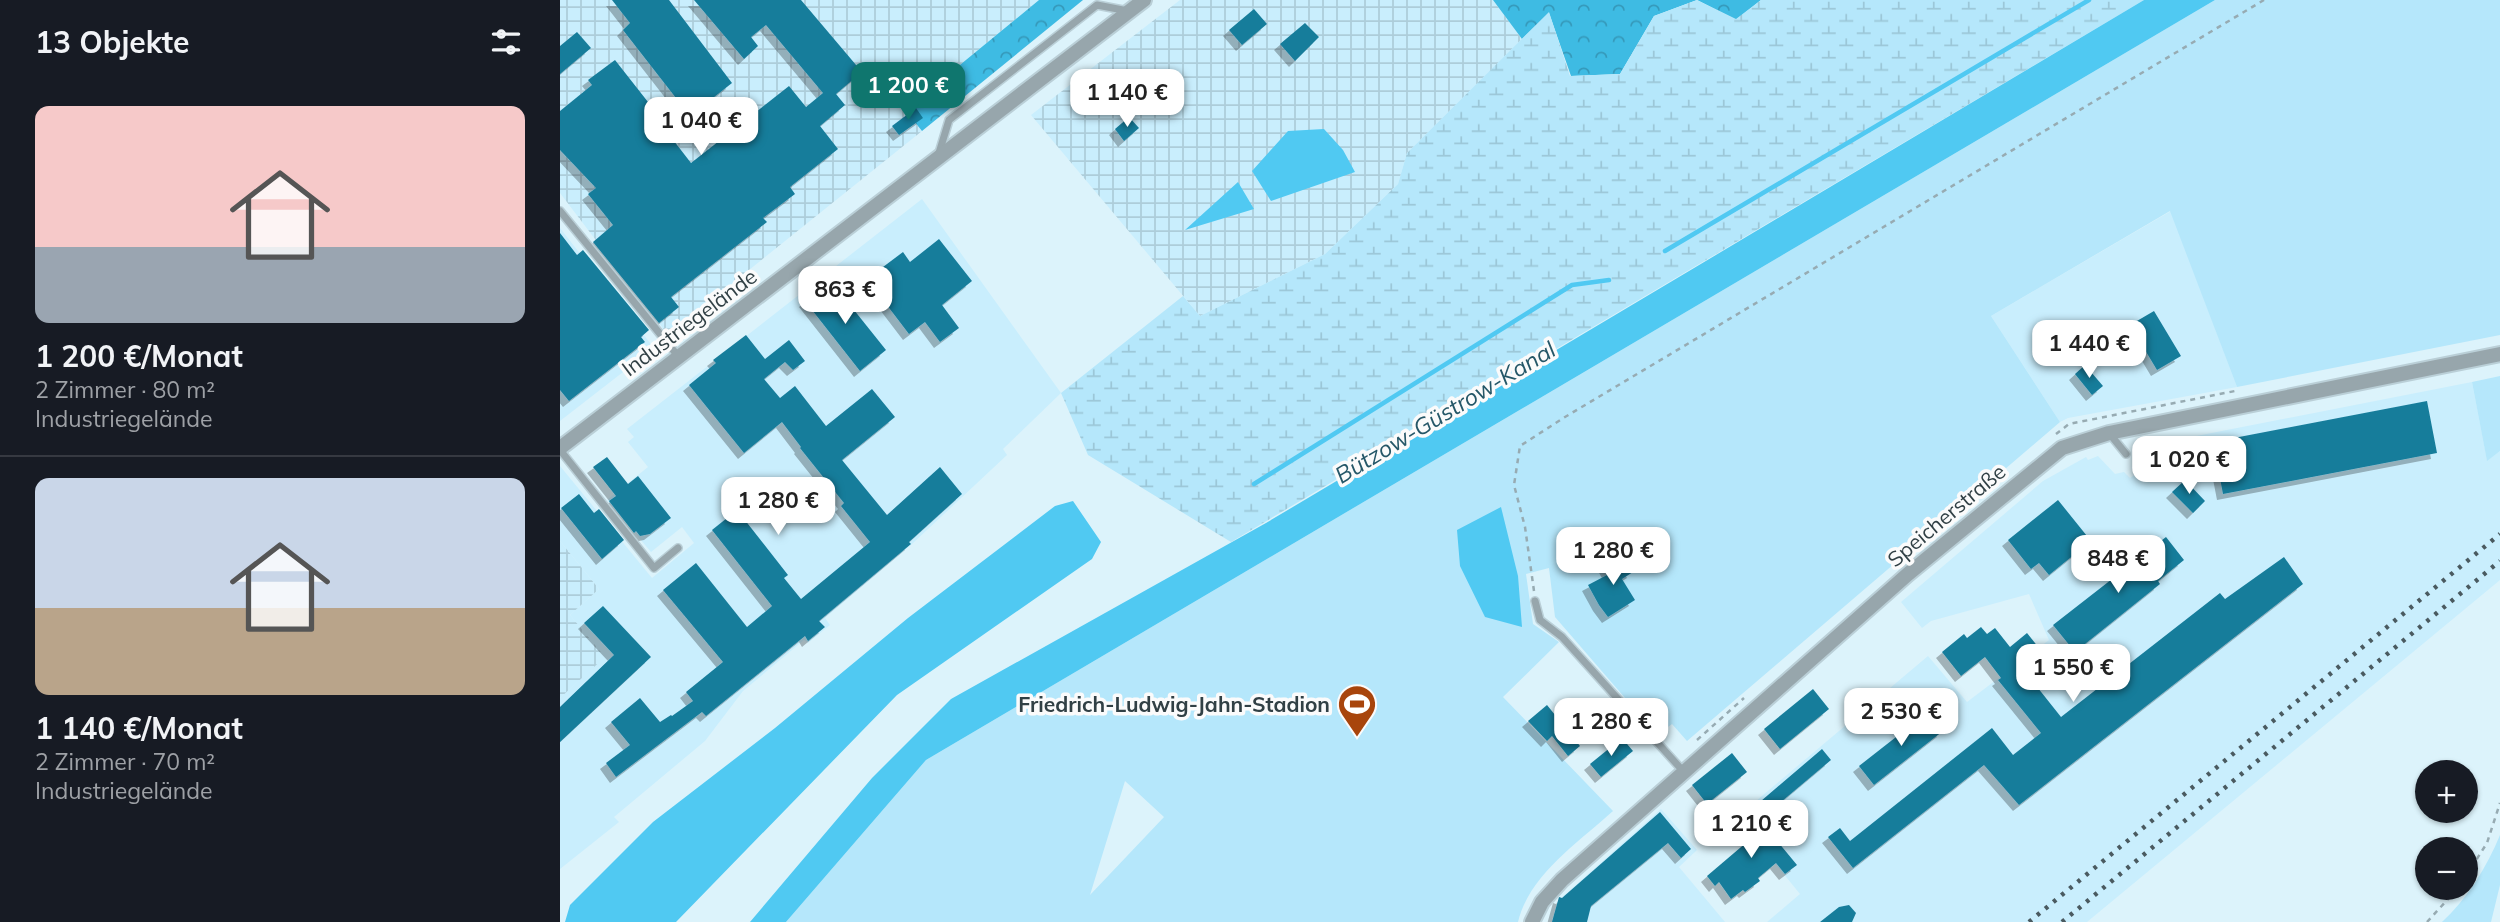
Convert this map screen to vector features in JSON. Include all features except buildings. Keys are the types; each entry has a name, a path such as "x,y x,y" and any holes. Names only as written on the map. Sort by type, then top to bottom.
{"street":[{"name":"Industriegelände","path":"560,449 1144,0"},
{"name":"Speicherstraße","path":"1532,922 1542,902 1562,880 1683,771 1886,593 2062,448 2109,433 2500,355"}],"lane":[{"path":"938,157 949,120 1097,5 1129,12"},
{"path":"560,211 678,356"},
{"path":"2109,433 2126,454"},
{"path":"560,449 654,568 678,548"},
{"path":"1535,601 1540,620 1562,637 1683,771"}],"path":[{"path":"1535,601 1525,527 1514,485 1520,446 1564,417 2264,0"},
{"path":"2048,441 2069,424 2244,390"},
{"path":"1693,745 1751,692"},
{"path":"2478,857 2487,843 2500,803"},
{"path":"2427,922 2449,900"}],"shaded area":[{"path":"560,0 1039,0 905,110 922,131 668,335 560,193"},
{"path":"1180,0 1493,0 1522,39 1407,153 1398,184 1325,254 1200,316 1031,115"},
{"path":"2144,0 2215,0 926,760 786,922 750,922 872,778 951,699 1266,523"},
{"path":"1324,129 1343,150 1355,172 1271,201 1252,171 1288,131"},
{"path":"1238,182 1254,209 1185,230"},
{"path":"922,199 1061,393 1003,449 1007,455 912,544 825,618 830,625 808,643 804,640 743,691 705,741 614,817 619,822 560,869 560,698 604,657 570,615 599,589 560,541 560,466 652,578 694,543 682,527 651,552 607,500 648,467 628,442 634,437 627,429"},
{"path":"2171,211 2237,387 2068,418 2060,422 1991,316"},
{"path":"560,228 654,348 560,421"},
{"path":"2472,382 2487,460 2500,451 2500,580 2087,922 1767,922 1800,894 1737,817 1928,656 1967,702 2049,640 2029,594 1931,621 1922,628 1901,602 2043,481 2086,457 2088,460 2098,456 2115,474 2124,472 2130,478 2150,464 2135,448"},
{"path":"1073,501 1101,542 1092,559 897,695 676,922 565,922 570,905 653,822 775,728 908,618 1055,506"},
{"path":"1501,507 1518,576 1522,627 1485,617 1460,566 1457,530"},
{"path":"560,541 599,589 570,615 605,657 560,698"},
{"path":"1661,809 1697,850 1679,867 1725,922 1552,922 1558,901"}],"green space":[{"path":"1039,0 1083,0 922,131 905,110"},
{"path":"1493,0 1697,0 1654,16 1620,74 1571,76 1549,13 1522,39"},
{"path":"1697,0 1761,0 1736,20"},
{"path":"1697,0 1736,19 1761,0 2144,0 1231,542 1088,455 1061,393 1183,296 1200,316 1325,254 1398,184 1407,153 1549,12 1570,76 1620,74 1654,16"},
{"path":"2215,0 2500,0 2500,335 2237,387 2170,211 1991,316 2060,422 1687,741 1672,724 1657,735 1555,617 1549,568 1526,574 1533,624 1559,642 1503,697 1613,811 1544,874 1524,905 1518,922 786,922 926,760","holes":["1125,781 1164,817 1090,895"]},
{"path":"2500,376 2500,451 2487,461 2472,382"},
{"path":"2500,835 2500,885 2491,922 2442,922 2462,900 2478,900 2478,878"}],"waterway":[{"path":"1665,251 2089,0"},
{"path":"1254,484 1572,285 1609,280"}],"railway":[{"path":"2029,922 2500,534"},
{"path":"2062,922 2500,561"}],"place":[{"name":"Friedrich-Ludwig-Jahn-Stadion","path":"1357,738"}],"water label":[{"name":"Bützow-Güstrow-Kanal","path":"1445,412"}]}
